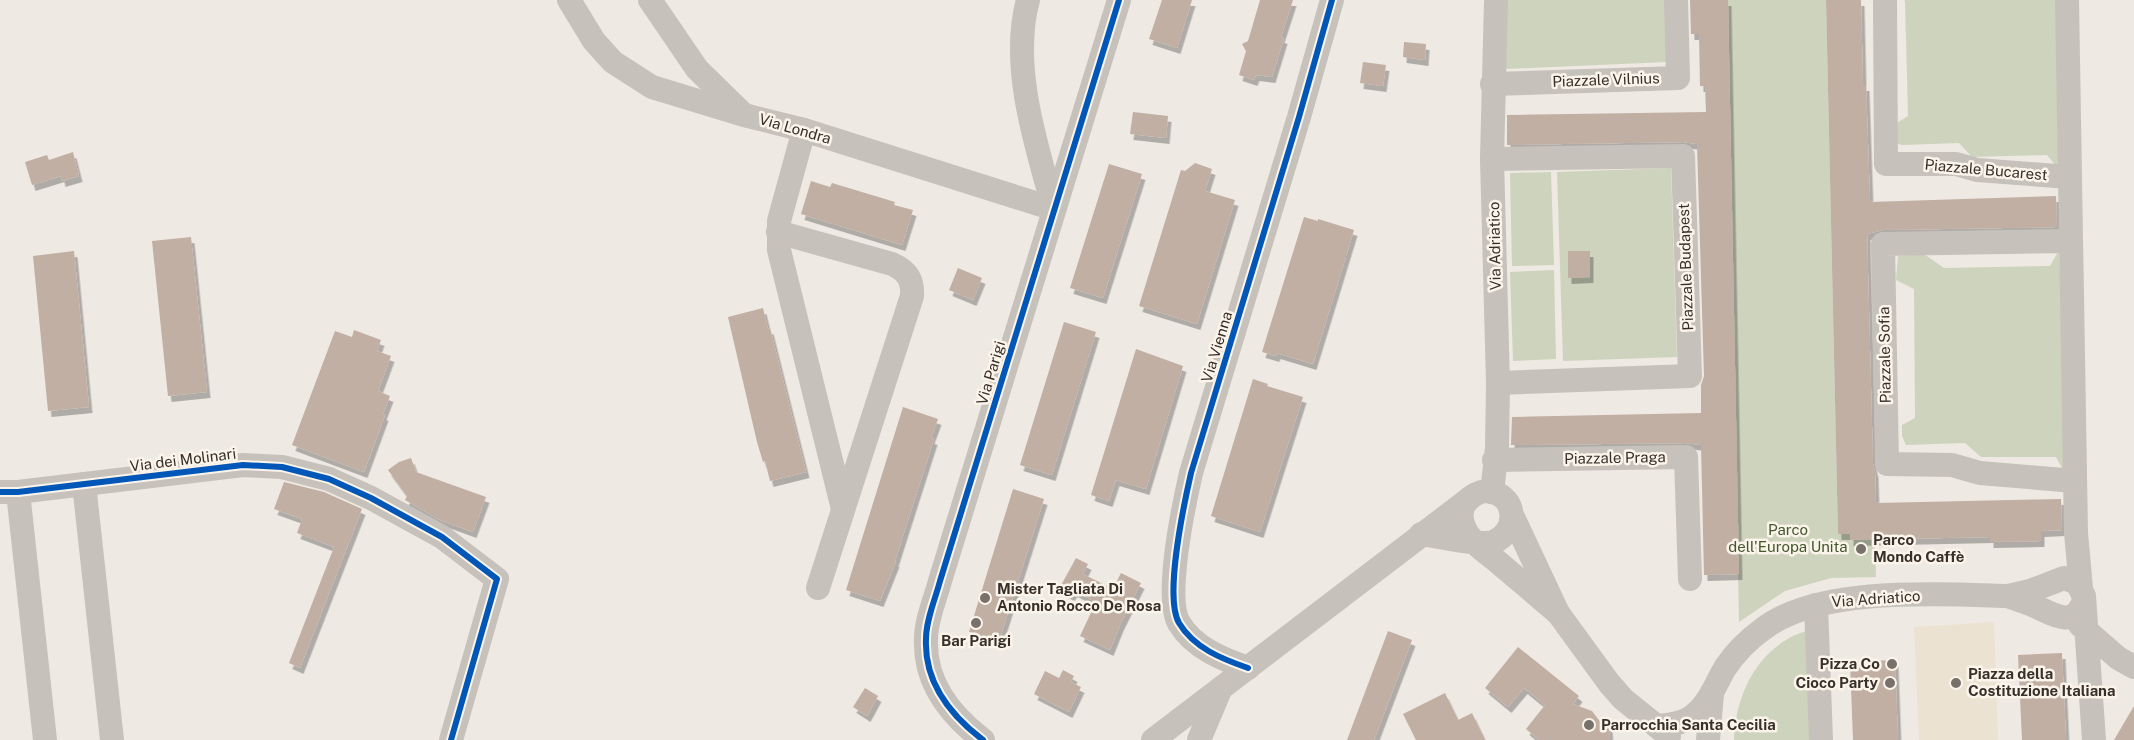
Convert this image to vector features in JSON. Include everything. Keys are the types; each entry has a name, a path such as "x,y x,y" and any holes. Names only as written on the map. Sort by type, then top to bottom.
{"street":[{"name":"Via Londra","path":"569,0 594,41 613,62 652,87 744,115 804,130 1054,209"},
{"path":"650,0 697,69 744,115"},
{"path":"1028,0 1020,41 1030,123 1054,209"},
{"name":"Via Parigi","path":"983,740 943,701 928,668 926,638 930,617 1119,0"},
{"name":"Via Vienna","path":"1248,668 1223,658 1193,640 1178,622 1173,602 1179,527 1191,473 1332,0"},
{"name":"Via Adriatico","path":"1496,0 1492,84 1492,159 1498,383 1497,448 1492,492 1507,500 1558,613 1623,699 1665,733 1690,719 1712,694 1725,668 1741,648 1764,628 1792,612 1816,605 1865,597 2008,596 2074,611"},
{"name":"Piazzale Vilnius","path":"1492,84 1678,78 1676,0"},
{"name":"Piazzale Bucarest","path":"1885,0 1887,164 1956,164 1977,170 2070,177"},
{"path":"2067,0 2076,533 2074,611"},
{"path":"804,130 783,203 778,232 779,250 843,509"},
{"name":"Piazzale Budapest","path":"1492,159 1683,156 1690,376 1498,383"},
{"path":"778,232 892,264 905,270 913,286 912,296 818,588"},
{"name":"Piazzale Sofia","path":"2071,241 1883,244 1887,464 1952,465 1980,473 2075,482"},
{"name":"Piazzale Praga","path":"1494,460 1686,457 1690,579"},
{"name":"Via dei Molinari","path":"45,740 9,492 243,465 282,467 329,479 371,498 442,537 497,579 451,740"},
{"path":"84,484 111,740"},
{"path":"1167,737 1220,689 1421,534 1480,492 1492,492"},
{"name":"Via Adriatico","path":"1469,499 1464,505 1461,518 1467,533 1474,542 1558,613"},
{"path":"1421,534 1474,542 1493,542 1507,532 1512,515"},
{"path":"2076,533 2054,582 2047,588 2045,605 2074,611 2118,658 2134,667"},
{"path":"2054,582 2071,580 2094,740"},
{"name":"Via Adriatico","path":"2008,596 2054,582"},
{"path":"1816,605 1821,740"},
{"path":"1199,740 1220,689"},
{"name":"Via Adriatico","path":"1708,740 1712,694"}],"green space":[{"path":"1505,0 1665,0 1667,62 1505,69"},
{"name":"Parco dell'Europa Unita","path":"1728,0 1826,0 1838,534 1850,534 1850,540 1875,539 1876,577 1831,578 1785,591 1739,622"},
{"path":"1904,0 2058,0 2061,166 2056,166 2047,155 1972,157 1959,143 1902,145 1896,143 1895,124 1908,116"},
{"path":"1671,168 1677,357 1563,361 1557,172"},
{"path":"1551,172 1554,265 1512,266 1510,173"},
{"path":"2059,250 2068,468 2062,468 2056,457 1981,457 1965,443 1906,445 1902,436 1902,425 1915,418 1914,289 1896,280 1898,256 1924,254 1944,268 2050,266"},
{"path":"1554,270 1556,359 1513,361 1510,272"},
{"path":"1814,629 1809,740 1734,740 1740,704 1755,670 1780,644"}],"shaded area":[{"name":"Piazza della Costituzione Italiana","path":"1994,622 1998,740 1919,740 1914,627"}],"building":[{"path":"1162,0 1192,0 1177,48 1149,39"},
{"path":"1260,0 1293,0 1281,37 1284,38 1272,77 1256,75 1254,80 1239,75 1246,51 1242,44 1248,41"},
{"path":"1690,0 1728,0 1739,574 1704,575 1701,445 1686,443 1511,445 1512,417 1701,413 1701,385 1704,376 1697,144 1683,142 1507,145 1507,115 1706,112 1705,86 1700,86 1699,34 1691,34"},
{"path":"1826,0 1861,0 1870,202 2056,196 2057,227 1883,230 1867,234 1876,503 2061,499 2062,530 2041,531 2041,541 1990,542 1990,537 1850,540 1850,534 1838,534"},
{"path":"1404,42 1426,44 1425,60 1403,57"},
{"path":"1363,62 1386,65 1383,86 1360,83"},
{"path":"1133,112 1168,116 1166,138 1130,134"},
{"path":"73,152 79,176 62,181 61,176 32,185 25,162 47,155 49,160"},
{"path":"1195,163 1212,169 1205,191 1235,200 1197,324 1139,306 1181,170 1185,171"},
{"path":"1109,164 1142,174 1103,298 1070,288"},
{"path":"811,181 830,187 832,183 895,202 894,205 913,210 902,245 801,214"},
{"path":"1304,217 1354,230 1313,364 1277,353 1276,356 1262,352"},
{"path":"191,237 207,392 168,396 152,241"},
{"path":"74,251 89,407 48,411 33,256"},
{"path":"1568,251 1590,251 1590,277 1568,278"},
{"path":"958,268 982,278 973,300 949,290"},
{"path":"763,308 806,472 770,481 757,442 728,317"},
{"path":"1064,322 1096,332 1052,475 1020,465"},
{"path":"354,330 381,340 377,351 391,356 378,391 390,396 364,472 292,445 335,331 352,337"},
{"path":"1136,349 1183,366 1146,489 1116,480 1109,501 1091,495"},
{"path":"1253,379 1268,384 1267,386 1303,397 1260,532 1211,516"},
{"path":"903,407 938,419 931,438 934,439 896,561 880,601 846,590"},
{"path":"411,458 416,472 486,497 473,532 440,520 405,500 407,496 388,470 399,462"},
{"path":"284,482 324,492 362,509 300,668 289,663 334,547 297,533 302,519 274,509"},
{"path":"1013,489 1044,499 999,641 969,632"},
{"path":"1076,558 1088,564 1083,574 1113,589 1121,573 1141,583 1110,650 1080,636 1096,602 1074,591 1071,595 1059,589"},
{"path":"1388,631 1412,640 1374,740 1347,740"},
{"path":"1518,647 1579,696 1573,704 1592,711 1602,724 1609,724 1610,740 1539,740 1526,729 1545,705 1524,688 1508,707 1485,688"},
{"path":"2062,653 2066,740 2022,740 2018,655"},
{"path":"1895,660 1898,740 1853,740 1850,662"},
{"path":"1063,670 1074,676 1071,682 1081,687 1069,712 1034,694 1045,671 1059,678"},
{"path":"865,688 878,696 867,716 853,707"},
{"path":"1445,693 1458,720 1472,713 1485,740 1416,740 1403,714"},
{"path":"2134,706 2134,740 2114,740"}],"cycle path":[{"path":"983,740 960,720 934,683 927,655 927,625 1119,0"},
{"path":"1248,668 1209,652 1185,632 1175,610 1174,572 1191,473 1332,0"},
{"path":"0,492 18,492 243,465 282,467 329,479 371,498 442,537 497,579 451,740"}],"place":[{"name":"Parco Mondo Caffè","path":"1861,549"},
{"name":"Mister Tagliata Di Antonio Rocco De Rosa","path":"985,598"},
{"name":"Bar Parigi","path":"976,623"},
{"name":"Pizza Co","path":"1892,664"},
{"name":"Cioco Party","path":"1890,683"},
{"name":"Piazza della Costituzione Italiana","path":"1956,683"},
{"name":"Parrocchia Santa Cecilia","path":"1589,725"}]}
